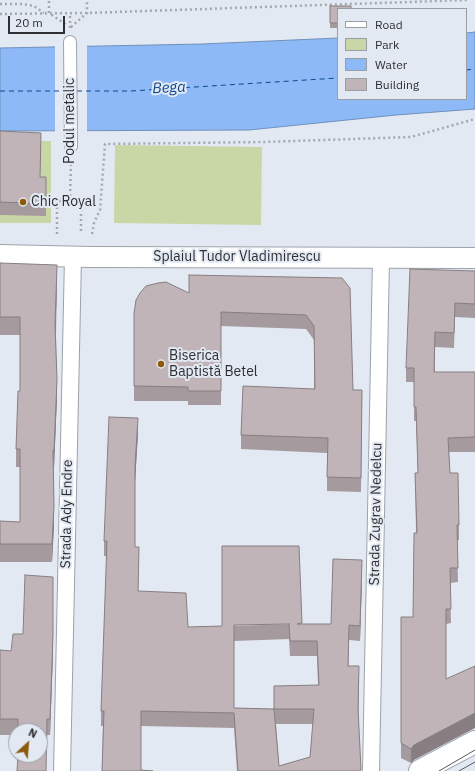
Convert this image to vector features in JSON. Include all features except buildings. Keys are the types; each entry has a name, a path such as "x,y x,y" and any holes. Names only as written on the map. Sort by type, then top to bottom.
{"main road":[{"path":"420,771 475,742"}],"street":[{"name":"Podul metalic","path":"70,42 70,146"},
{"name":"Splaiul Tudor Vladimirescu","path":"0,255 72,257 475,258"},
{"name":"Strada Ady Endre","path":"62,771 72,257"},
{"name":"Strada Zugrav Nedelcu","path":"371,771 381,258"}],"path":[{"path":"0,14 87,13 467,0"},
{"path":"49,1 50,13 70,28"},
{"path":"70,28 87,13 87,2"},
{"path":"0,4 22,4 34,6 44,13"},
{"path":"70,13 70,28"},
{"path":"92,234 94,223 100,210 105,144 264,142 410,137 475,119"},
{"name":"Podul metalic","path":"70,146 70,201"},
{"path":"57,234 57,201 81,201 81,234"}],"green space":[{"path":"0,140 51,141 51,223 0,223"},
{"path":"115,145 262,147 261,225 114,223"}],"water":[{"name":"Bega","path":"475,32 475,109 396,115 249,130 0,131 0,48 202,44 337,38 337,100 467,100 467,33"}],"pier":[{"path":"87,44 87,133 55,133 55,45"}],"ferry route":[{"path":"467,70 475,69"},
{"path":"77,91 131,91 337,78"},
{"path":"0,91 66,91"}],"tram line":[{"path":"439,771 475,750"},
{"path":"459,771 475,762"}],"place":[{"name":"Chic Royal","path":"23,202"},
{"name":"Biserica Baptistă Betel","path":"161,364"}]}
